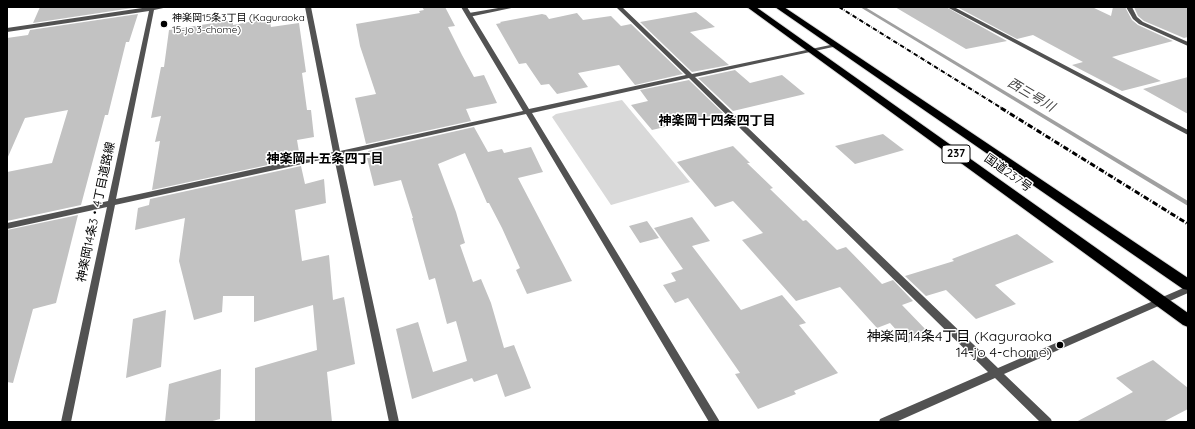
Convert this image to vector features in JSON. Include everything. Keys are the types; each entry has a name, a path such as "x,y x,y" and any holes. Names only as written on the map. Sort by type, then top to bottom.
{"highway":[{"name":"国道237号","path":"751,7 1188,321"},
{"name":"国道237号","path":"779,7 1188,285"}],"street":[{"path":"7,30 165,7"},
{"path":"308,7 337,153 394,422"},
{"path":"464,7 715,422"},
{"path":"469,14 513,7"},
{"path":"620,7 690,77 1046,422"},
{"path":"950,7 1188,133"},
{"path":"1129,7 1135,18 1141,23 1188,44"},
{"name":"神楽岡14条3・4丁目道路線","path":"66,422 152,8"},
{"path":"7,226 690,77 833,44"},
{"path":"884,422 1188,289"}],"shaded area":[{"path":"622,100 690,182 611,205 552,117 556,114"}],"building":[{"path":"40,7 139,7 33,23"},
{"path":"422,7 445,7 455,26 448,27 462,55 474,77 484,75 497,103 466,109 471,121 366,144 355,98 376,94 360,46 356,24 420,13 419,11 424,10"},
{"path":"895,7 946,7 1007,41 966,49"},
{"path":"957,7 1092,7 1111,16 1113,7 1125,7 1132,20 1138,25 1173,41 1112,57 1161,81 1122,91 1072,65 1083,62 1033,35 1017,39"},
{"path":"1134,7 1188,7 1188,37 1184,38 1144,21 1138,16"},
{"path":"696,12 715,27 690,32 729,65 692,72 640,22"},
{"path":"577,13 583,20 611,16 621,26 631,24 683,74 635,85 619,65 578,73 588,87 557,94 549,84 541,85 526,63 519,64 496,24 542,14 546,15 549,19"},
{"path":"138,14 129,42 126,42 108,115 105,115 81,205 7,221 7,172 52,163 68,110 25,118 7,159 7,38 28,35 30,30"},
{"path":"269,18 271,27 299,23 306,72 302,73 307,110 311,110 314,137 297,140 300,158 152,190 160,141 155,142 161,116 151,118 161,67 164,67 169,30 233,20 233,25"},
{"path":"735,70 750,83 782,75 805,94 733,111 698,78"},
{"path":"1188,77 1188,114 1143,89"},
{"path":"689,80 723,113 652,130 631,105 648,101 640,90"},
{"path":"474,127 488,152 502,149 504,153 531,147 543,172 518,178 572,281 527,294 516,270 520,268 502,228 489,203 487,203 465,153 438,164 456,212 465,243 460,245 473,282 481,279 491,303 504,348 514,345 531,388 505,397 497,374 474,382 472,378 412,399 396,329 418,322 433,372 467,361 456,321 447,324 435,278 429,280 413,218 401,180 374,186 367,158 370,158 368,151"},
{"path":"883,134 904,150 855,164 835,146"},
{"path":"733,146 750,163 747,163 773,188 770,189 803,221 806,220 837,250 846,247 882,284 893,280 913,301 902,305 930,334 908,343 890,323 877,328 840,287 796,301 742,240 763,233 733,201 715,207 677,162"},
{"path":"301,166 305,184 324,179 326,203 295,210 302,261 329,255 333,300 344,297 355,364 327,372 332,422 255,422 255,368 317,350 313,305 254,322 254,296 223,296 222,312 194,320 179,261 185,218 135,230 138,208 149,205 150,199"},
{"path":"78,215 56,303 33,309 13,383 7,382 7,230"},
{"path":"692,217 710,241 692,246 741,310 782,295 806,323 799,325 838,373 794,391 796,394 758,409 735,374 740,373 688,298 675,303 663,285 676,281 671,273 683,269 654,228"},
{"path":"647,221 659,238 640,243 629,226"},
{"path":"1017,234 1054,262 995,285 1016,304 976,319 946,290 926,296 905,276 954,261 952,259"},
{"path":"166,310 161,367 126,378 133,319"},
{"path":"1153,360 1188,388 1188,409 1163,422 1076,422 1133,392 1116,378"},
{"path":"221,369 220,419 209,422 165,422 169,384"}],"waterway":[{"name":"西三号川","path":"862,7 1188,204"}],"railway":[{"path":"839,7 1003,109"},
{"path":"1001,108 1188,224"}],"place":[{"name":"神楽岡15条3丁目 (Kaguraoka 15-jo 3-chome)","path":"164,24"},
{"name":"神楽岡14条4丁目 (Kaguraoka 14-jo 4-chome)","path":"1060,345"}],"district":[{"name":"神楽岡十四条四丁目","path":"717,121"},
{"name":"神楽岡十五条四丁目","path":"325,159"}]}
